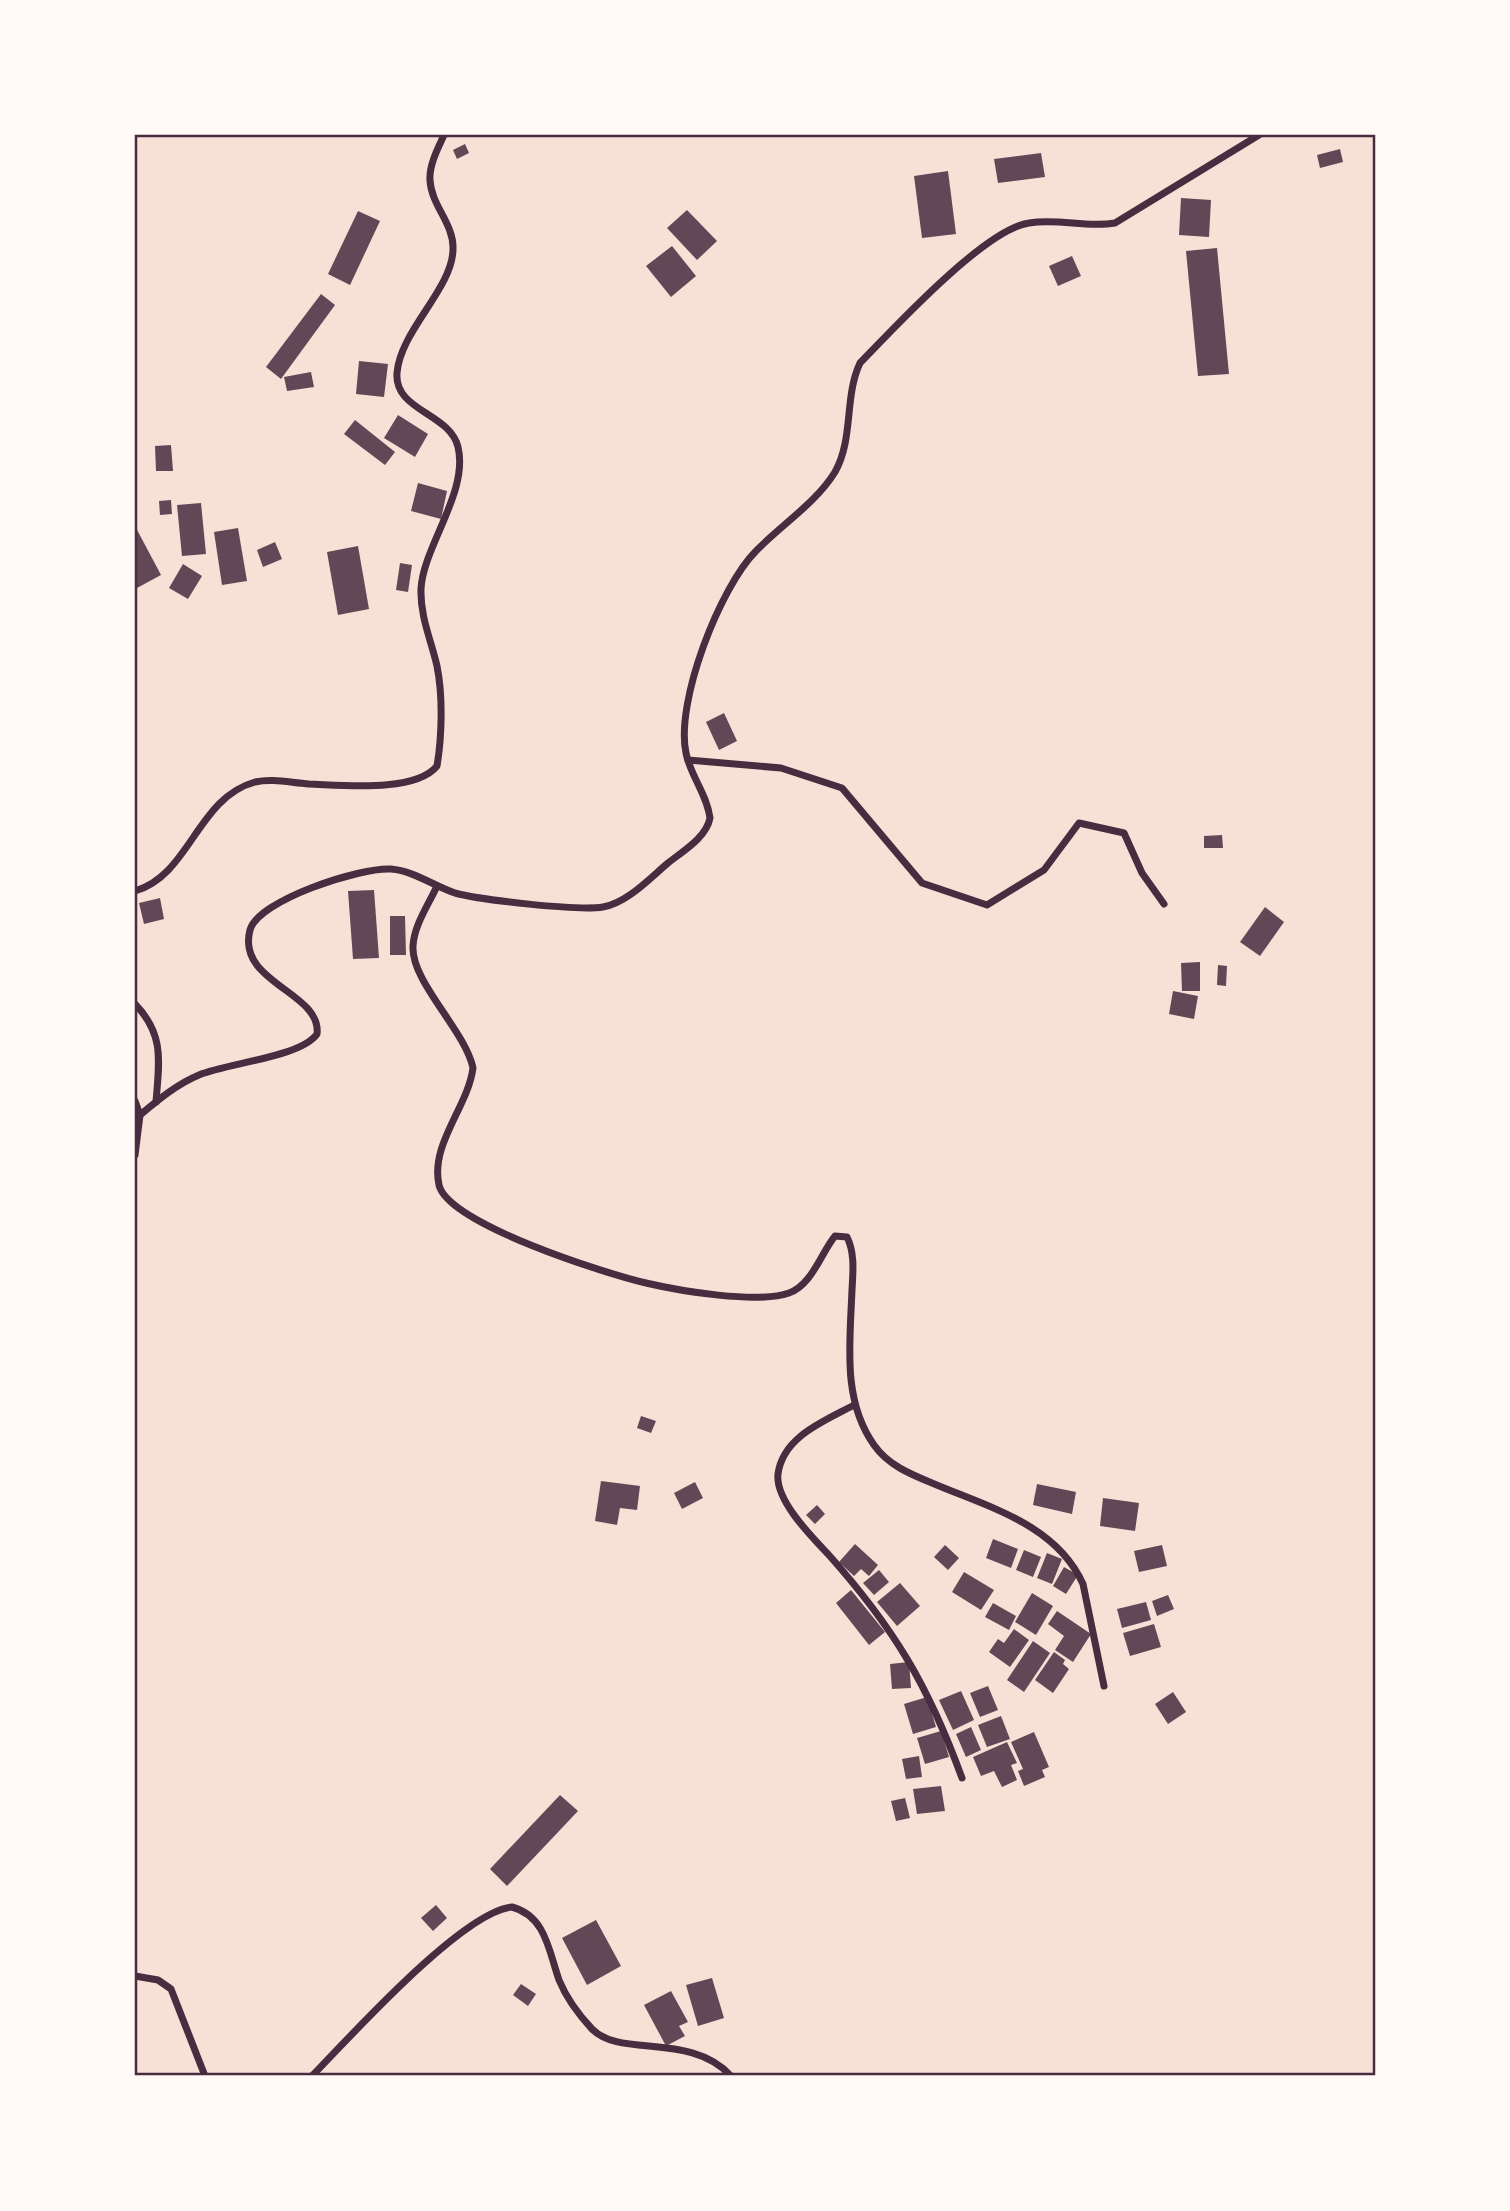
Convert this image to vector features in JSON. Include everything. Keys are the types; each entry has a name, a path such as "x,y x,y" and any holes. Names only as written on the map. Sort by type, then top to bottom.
{"street":[{"path":"135,891 157,881 210,812 240,788 270,780 309,784 418,781 437,766 440,685 424,620 421,587 444,525 460,455 454,435 402,394 397,375 414,329 452,260 453,238 430,181 431,169 444,135"},
{"path":"141,1115 156,1102 200,1075 301,1046 317,1034 318,1026 309,1008 271,982 254,957 250,931 262,912 300,894 368,870 407,873 462,895 599,908 616,902 637,889 696,839 708,825 707,804 688,760 684,743 693,672 726,593 756,551 811,500 834,473 845,447 855,375 860,363 927,295 1009,229 1028,223 1056,221 1096,226 1115,223 1259,135"},
{"path":"688,760 781,768 842,788 922,883 986,905 1044,870 1079,822 1124,833 1142,873 1164,904"},
{"path":"437,886 415,934 414,956 421,975 465,1047 473,1068 442,1153 439,1186 449,1202 470,1217 499,1231 602,1270 647,1283 716,1295 788,1293 809,1276 835,1236 848,1237 853,1266 850,1349 854,1405 867,1434 888,1461 1043,1534 1068,1556 1083,1584 1104,1686"},
{"path":"135,1004 155,1030 158,1047 156,1102"},
{"path":"135,1101 141,1115 135,1155"},
{"path":"854,1405 799,1438 780,1461 778,1478 791,1510 806,1531 871,1604 918,1673 938,1714 962,1778"},
{"path":"312,2076 400,1985 491,1913 512,1907 534,1920 543,1932 560,1981 576,2009 594,2031 615,2042 677,2047 719,2067 731,2076"},
{"path":"135,1976 158,1980 171,1989 205,2076"}],"building":[{"path":"465,144 469,153 457,159 453,150"},
{"path":"1340,149 1343,162 1320,168 1317,155"},
{"path":"1041,153 1045,177 998,183 994,159"},
{"path":"948,171 956,234 922,238 914,176"},
{"path":"1181,198 1211,200 1209,237 1179,235"},
{"path":"687,210 717,241 697,260 667,228"},
{"path":"358,211 380,221 350,285 328,274"},
{"path":"672,246 696,276 671,297 646,266"},
{"path":"1217,248 1229,374 1198,376 1186,251"},
{"path":"1072,256 1081,276 1058,286 1049,266"},
{"path":"321,294 335,305 281,379 266,367"},
{"path":"359,361 388,364 384,397 356,394"},
{"path":"311,372 314,387 287,391 284,377"},
{"path":"398,415 428,434 415,457 384,438"},
{"path":"355,420 395,452 385,465 344,434"},
{"path":"171,445 173,471 156,471 155,446"},
{"path":"418,483 447,491 441,519 411,511"},
{"path":"171,500 172,514 160,515 159,501"},
{"path":"201,503 206,554 182,556 177,505"},
{"path":"135,526 161,575 137,588 135,584"},
{"path":"238,528 247,581 222,585 214,532"},
{"path":"275,542 282,559 263,567 257,550"},
{"path":"358,546 369,609 338,615 327,552"},
{"path":"400,563 412,565 408,592 396,590"},
{"path":"183,564 202,576 188,599 169,588"},
{"path":"724,713 737,741 719,750 706,722"},
{"path":"1222,835 1223,848 1204,848 1204,836"},
{"path":"374,890 379,958 353,959 348,891"},
{"path":"160,898 164,919 144,924 139,903"},
{"path":"1265,907 1284,922 1260,956 1240,942"},
{"path":"390,916 405,916 406,955 390,955"},
{"path":"1200,962 1200,991 1182,991 1181,963"},
{"path":"1218,965 1227,966 1226,986 1217,985"},
{"path":"1173,991 1198,996 1194,1019 1169,1014"},
{"path":"641,1416 656,1421 651,1433 637,1428"},
{"path":"601,1481 640,1486 637,1510 620,1508 617,1525 595,1521"},
{"path":"695,1482 703,1498 682,1509 674,1493"},
{"path":"1037,1484 1076,1492 1072,1514 1033,1505"},
{"path":"1103,1498 1139,1503 1135,1531 1100,1526"},
{"path":"817,1505 825,1514 815,1524 806,1515"},
{"path":"993,1539 1018,1549 1011,1568 986,1558"},
{"path":"855,1544 878,1565 869,1576 861,1569 854,1576 839,1562"},
{"path":"945,1545 959,1558 948,1570 934,1557"},
{"path":"1162,1545 1167,1566 1139,1572 1134,1551"},
{"path":"1024,1550 1041,1557 1033,1577 1016,1570"},
{"path":"1047,1553 1062,1559 1052,1584 1037,1578"},
{"path":"1064,1567 1078,1575 1066,1594 1053,1586"},
{"path":"879,1570 889,1582 874,1595 863,1583"},
{"path":"964,1572 994,1590 981,1610 952,1592"},
{"path":"900,1583 920,1606 897,1626 877,1602"},
{"path":"851,1590 885,1632 869,1645 836,1603"},
{"path":"1032,1593 1053,1606 1036,1635 1015,1622"},
{"path":"1168,1595 1174,1609 1157,1616 1152,1601"},
{"path":"1146,1602 1151,1620 1122,1628 1117,1609"},
{"path":"993,1603 1016,1616 1009,1630 985,1617"},
{"path":"1057,1611 1091,1634 1073,1662 1055,1650 1064,1636 1048,1624"},
{"path":"1154,1624 1161,1647 1130,1656 1123,1633"},
{"path":"1014,1629 1029,1640 1010,1667 989,1652 998,1639 1004,1643"},
{"path":"1033,1641 1050,1653 1024,1692 1007,1680"},
{"path":"1054,1652 1065,1660 1063,1664 1069,1669 1053,1693 1035,1680"},
{"path":"909,1662 911,1688 892,1689 890,1664"},
{"path":"988,1686 998,1710 980,1717 970,1693"},
{"path":"961,1691 974,1720 953,1730 939,1700"},
{"path":"1173,1692 1186,1712 1168,1724 1155,1704"},
{"path":"927,1697 936,1727 913,1734 904,1704"},
{"path":"1001,1716 1010,1739 987,1747 978,1725"},
{"path":"971,1727 981,1750 966,1757 956,1734"},
{"path":"941,1731 949,1757 925,1764 917,1738"},
{"path":"1034,1732 1049,1767 1042,1770 1045,1777 1024,1786 1018,1771 1023,1769 1011,1742"},
{"path":"1007,1742 1017,1763 1011,1765 1017,1780 1002,1787 994,1771 981,1776 973,1757"},
{"path":"919,1756 922,1777 906,1779 902,1759"},
{"path":"941,1786 945,1811 917,1814 913,1789"},
{"path":"560,1795 578,1811 507,1886 490,1869"},
{"path":"905,1798 910,1818 896,1821 891,1801"},
{"path":"436,1905 447,1918 433,1931 421,1918"},
{"path":"596,1920 621,1966 587,1985 562,1938"},
{"path":"712,1978 724,2018 698,2026 686,1985"},
{"path":"521,1984 536,1994 528,2006 513,1995"},
{"path":"671,1991 688,2022 679,2026 685,2036 666,2046 644,2005"}]}
